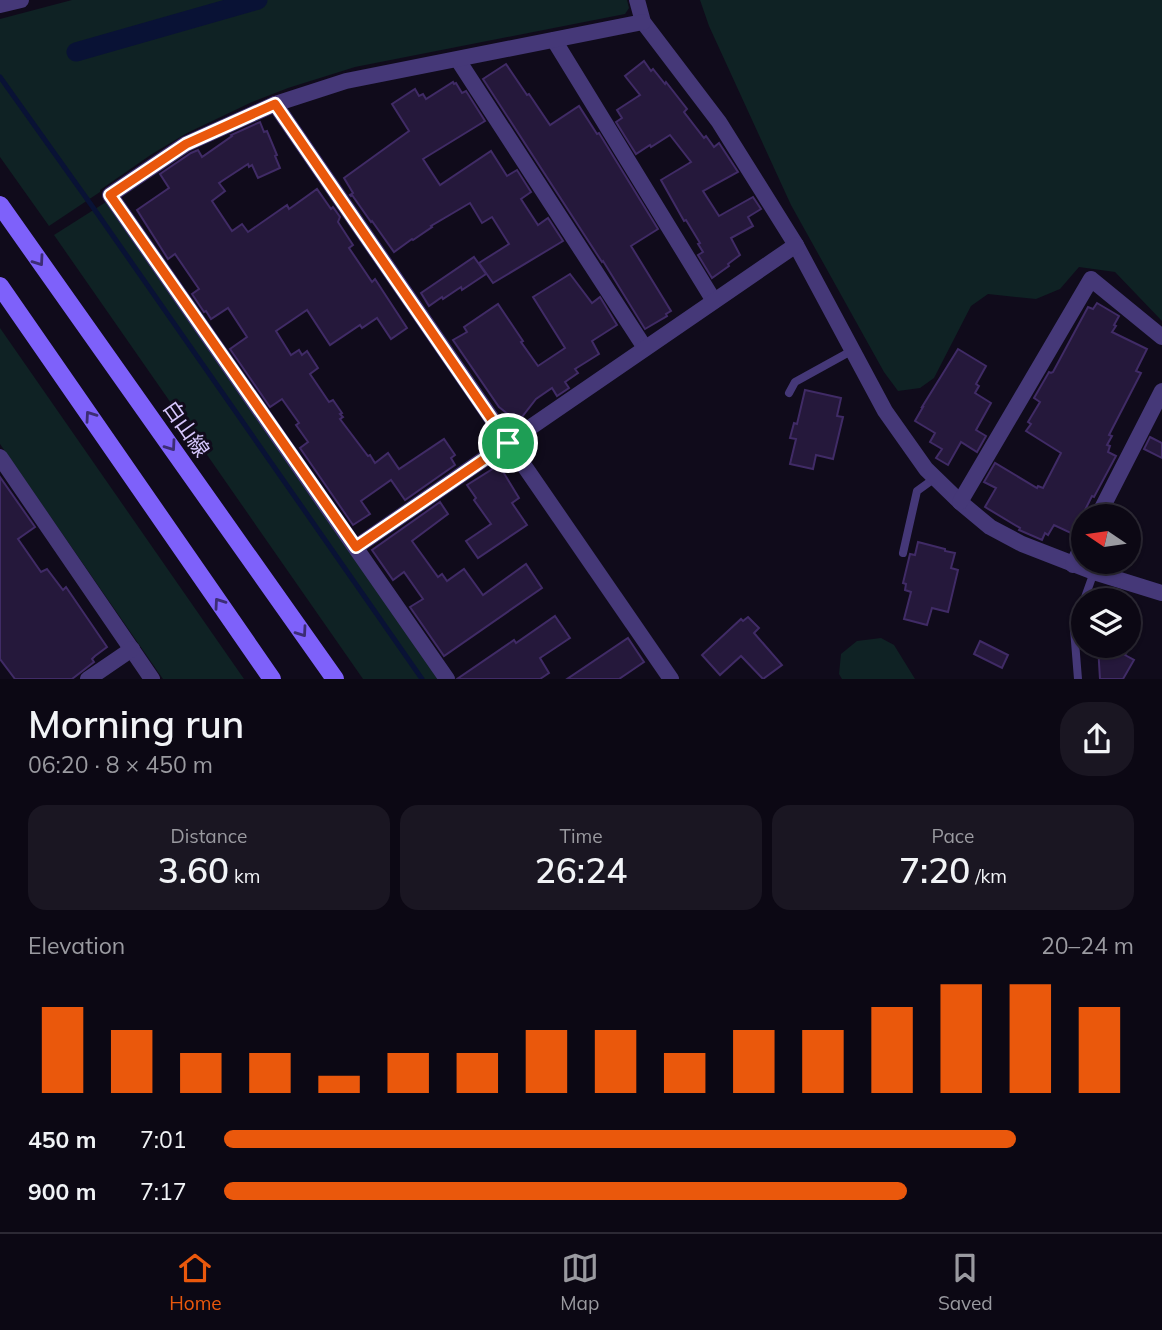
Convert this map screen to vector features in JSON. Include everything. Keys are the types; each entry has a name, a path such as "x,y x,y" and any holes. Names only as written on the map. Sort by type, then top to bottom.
{"street":[{"path":"0,5 22,0"},
{"path":"637,0 643,22 719,122 796,245 885,411 926,469 990,527 1022,544 1071,564"},
{"path":"447,679 110,195 186,144 275,104 346,81 643,22"},
{"path":"554,40 714,301"},
{"path":"457,60 645,348"},
{"path":"275,104 671,679"},
{"name":"白山線","path":"0,205 335,679"},
{"path":"356,547 796,245"},
{"path":"960,502 1091,279 1162,337"},
{"path":"0,286 272,679"},
{"path":"1104,504 1162,391"},
{"path":"0,457 152,679"},
{"path":"1100,574 1162,593"},
{"path":"88,679 132,649"}],"lane":[{"path":"789,393 796,383 853,350"},
{"path":"903,553 916,491 935,478"},
{"path":"1076,658 1078,679"}],"green space":[{"path":"72,0 627,0 629,8 625,14 355,67 288,88 187,133 152,154 49,226 0,157 0,19"},
{"path":"700,0 1162,0 1162,321 1115,272 1079,267 1060,289 1036,299 988,294 971,306 934,378 920,388 898,391 884,372 791,205 709,26"},
{"path":"106,202 438,679 363,679 54,235"},
{"path":"0,328 244,679 163,679 0,444"},
{"path":"881,638 894,645 915,679 842,679 839,674 841,654 857,641"}],"building":[{"path":"644,61 651,71 653,69 665,84 666,82 687,109 684,112 704,138 706,136 714,147 719,143 738,172 703,191 719,216 753,197 761,209 748,217 753,226 731,238 740,255 712,278 698,255 703,252 698,244 700,243 661,180 691,162 670,135 636,154 616,122 622,118 617,110 640,95 625,76"},
{"path":"506,64 550,125 579,106 597,134 599,133 658,229 631,246 671,311 645,329 483,79"},
{"path":"453,82 462,93 466,91 485,121 423,159 440,185 491,151 507,176 517,170 531,192 521,199 538,225 548,218 563,241 493,283 479,263 509,244 492,217 482,223 470,203 394,252 350,195 353,193 344,178 409,131 392,104 415,89 419,96 423,94 426,99"},
{"path":"260,122 264,132 267,131 280,168 258,178 252,165 249,167 248,164 219,183 225,191 212,201 232,231 242,224 248,232 287,205 289,209 317,189 340,217 338,222 353,245 349,248 372,282 375,279 407,328 391,339 377,318 362,328 360,325 330,345 307,310 276,331 291,355 299,350 302,355 307,351 318,368 310,374 329,402 333,400 342,413 340,414 343,417 340,419 375,463 388,453 399,469 444,439 455,455 451,458 455,465 405,500 391,480 361,501 370,514 353,525 300,448 308,442 296,425 299,423 282,399 270,407 230,349 247,337 228,308 211,319 206,311 204,312 192,294 199,289 175,254 168,259 137,210 169,188 160,174 191,153 198,150 202,157 231,135"},
{"path":"474,257 486,274 462,290 461,287 429,306 421,293"},
{"path":"570,274 592,303 600,297 617,325 592,341 599,354 575,369 578,373 565,382 569,388 557,396 552,388 536,399 518,422 499,407 453,340 467,332 464,327 498,304 538,366 565,348 533,297"},
{"path":"1097,303 1119,316 1112,332 1147,349 1136,371 1141,373 1109,435 1112,436 1107,445 1110,446 1108,452 1116,456 1094,497 1092,496 1088,504 1071,504 1071,533 1054,525 1042,540 1019,530 1020,528 985,507 996,488 984,482 995,463 1037,488 1043,488 1061,453 1026,431 1031,424 1028,422 1040,402 1034,398 1049,372 1053,372 1088,307 1093,309"},
{"path":"958,349 986,366 976,384 979,386 975,393 991,403 976,430 986,436 977,452 961,442 948,465 936,458 942,449 930,442 935,433 915,421"},
{"path":"805,390 841,398 837,416 843,417 833,459 816,455 813,469 790,464 796,439 790,438 794,423 797,424"},
{"path":"1150,437 1162,443 1162,458 1144,449"},
{"path":"499,465 519,498 512,503 527,525 478,558 466,541 491,524 467,485"},
{"path":"0,477 35,527 18,539 41,572 47,569 63,590 66,587 107,647 92,659 94,662 72,679 15,679 0,659"},
{"path":"440,502 448,514 412,541 438,577 442,574 447,581 464,569 483,595 526,564 542,588 444,656 410,607 423,599 404,572 393,580 372,550"},
{"path":"918,542 955,553 951,568 958,570 948,612 932,608 927,625 904,619 911,592 905,590 906,584 903,583 910,554 915,555"},
{"path":"555,616 570,638 540,658 549,673 540,679 457,679 514,640 516,643"},
{"path":"748,617 759,628 754,633 782,665 763,679 741,656 720,675 702,655 741,619 743,621"},
{"path":"628,638 644,662 619,679 567,679"},
{"path":"980,641 1008,655 1002,668 974,654"},
{"path":"1099,658 1134,660 1123,679 1100,679"}],"waterway":[{"path":"76,52 258,0"},
{"path":"0,77 422,679"}],"route":[{"path":"275,104 508,443 356,547 110,195 186,144 275,104"}]}
